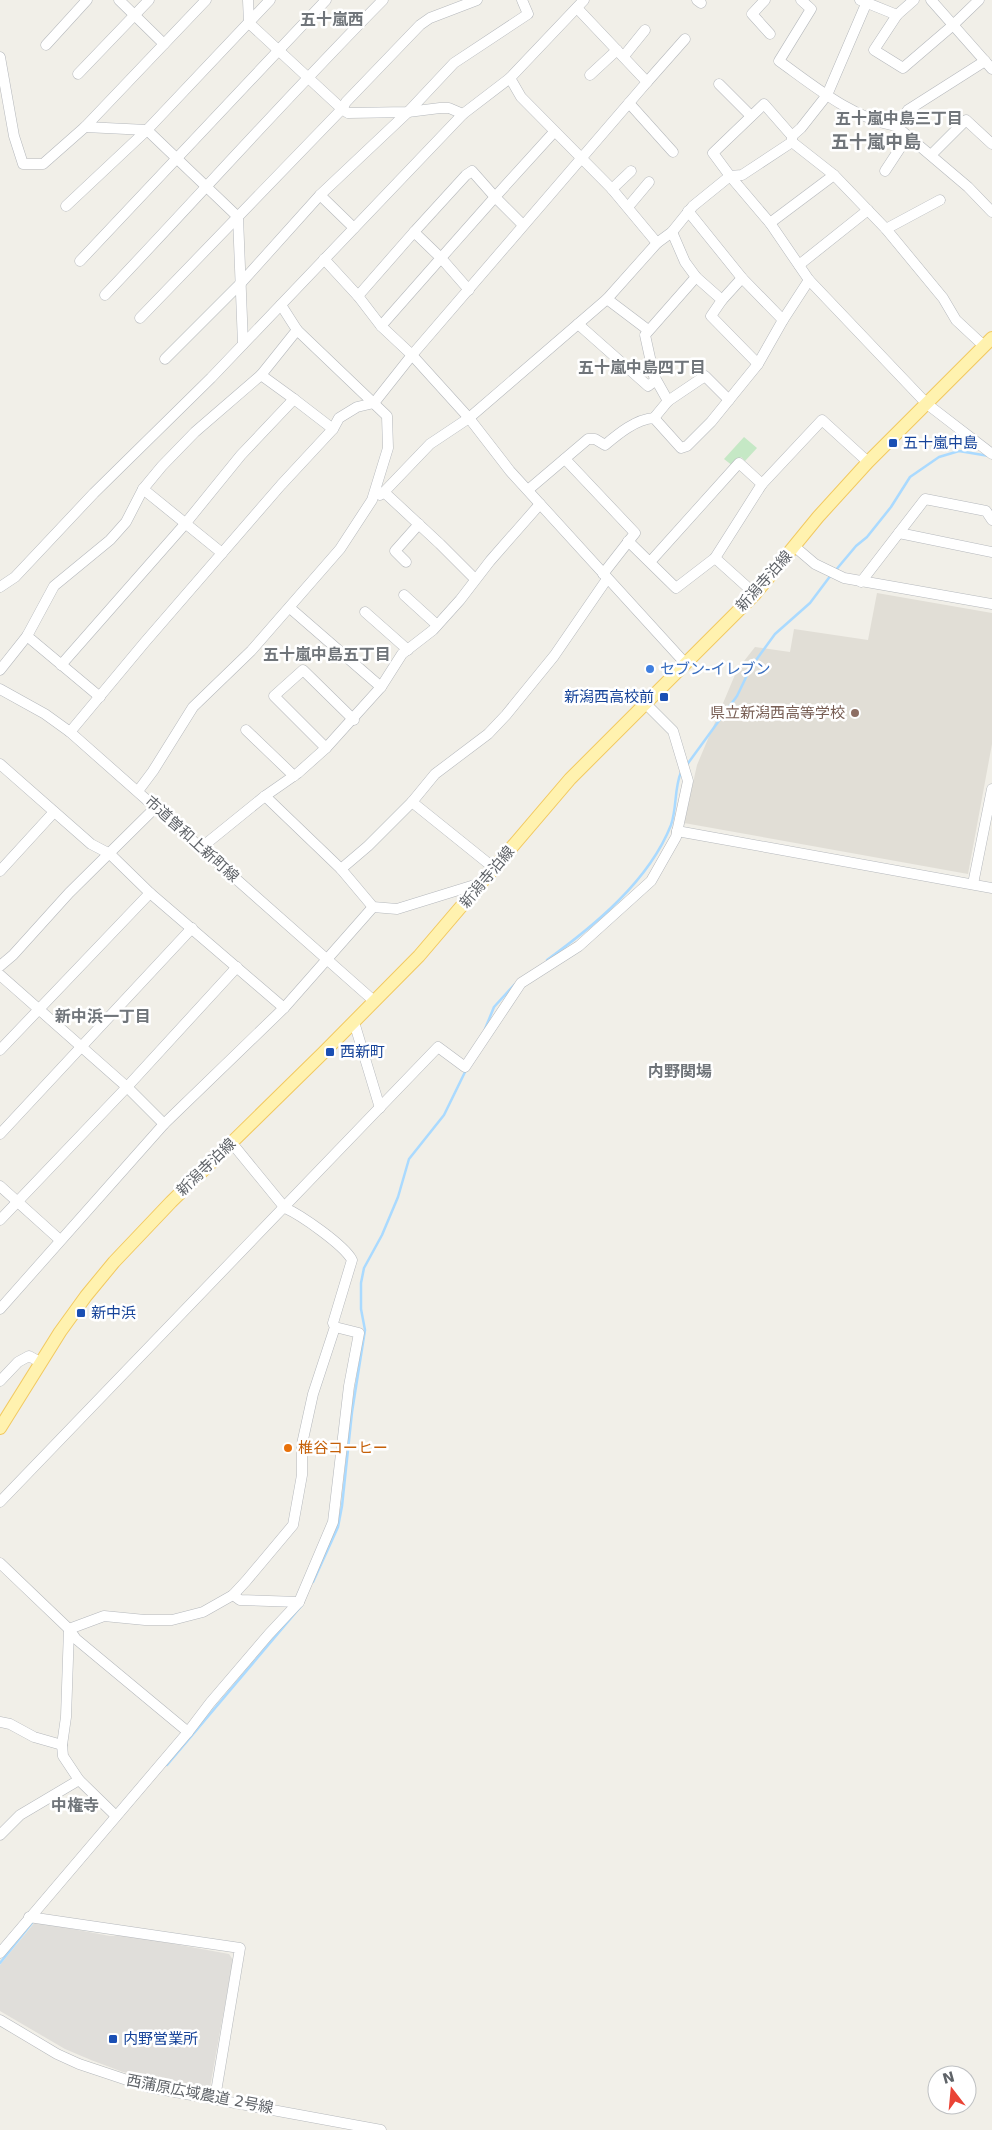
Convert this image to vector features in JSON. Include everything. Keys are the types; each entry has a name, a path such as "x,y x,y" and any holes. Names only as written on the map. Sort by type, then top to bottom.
{"main road":[{"name":"新潟寺泊線","path":"0,1428 40,1362 86,1296 114,1262 171,1202 354,1022 418,956 570,779 755,594 818,517 868,462 988,342"}],"street":[{"path":"46,45 87,0"},
{"path":"119,0 164,44"},
{"path":"78,74 149,0"},
{"path":"0,57 14,136 23,164 43,164 84,127 206,0"},
{"path":"248,0 249,23 348,113 408,112 450,108 463,114"},
{"path":"66,206 147,130 270,0"},
{"path":"80,261 326,0"},
{"path":"105,295 208,187 307,77 383,0"},
{"path":"140,318 342,109 346,102 420,24 430,18 477,0"},
{"path":"165,360 241,283 320,195 408,112 454,63 528,14 522,0"},
{"path":"765,0 752,14 770,34"},
{"path":"801,0 811,10 779,61 827,95 880,123 896,126 931,155 992,212"},
{"path":"914,0 897,15 874,50 903,68 979,0"},
{"path":"896,126 908,110 988,65 931,0"},
{"path":"372,500 384,492 430,444 469,418 607,299 657,243 672,232 688,211 730,176 742,175 792,139 827,95 863,2 897,15"},
{"path":"0,587 15,577 94,493 281,305 463,114 510,78 581,4 620,53 647,82"},
{"path":"590,75 620,53 645,30"},
{"path":"70,732 123,667 333,429 339,418 357,407 374,403 412,355 523,225 685,39"},
{"path":"510,78 522,97 580,159 612,189 657,243"},
{"path":"719,84 751,116"},
{"path":"628,103 673,152"},
{"path":"988,342 956,320 943,298 886,229 834,175 792,139 764,104 713,153 770,223 809,280 927,404 992,454"},
{"path":"931,155 966,120 992,144"},
{"path":"84,127 147,130 238,218 243,344"},
{"path":"381,326 554,132"},
{"path":"885,171 908,136"},
{"path":"612,189 631,171"},
{"path":"358,296 466,175 472,172 523,225"},
{"path":"770,223 834,175"},
{"path":"628,207 649,182"},
{"path":"320,195 354,228"},
{"path":"981,200 992,196"},
{"path":"886,229 940,200"},
{"path":"799,265 868,210"},
{"path":"688,211 742,278 783,320"},
{"path":"414,232 441,258 468,290"},
{"path":"672,232 685,262 696,277 722,300"},
{"path":"324,259 358,296 381,326 412,355 469,418 510,471 685,663"},
{"path":"668,401 656,380 645,335 696,277"},
{"path":"742,278 722,300 711,316 758,364"},
{"path":"654,418 681,448 687,446 712,422 758,364 809,280"},
{"path":"607,299 648,330"},
{"path":"138,791 193,708 251,652 340,549 372,500 388,448 387,416 297,330 281,305"},
{"path":"578,324 648,386 656,380"},
{"path":"0,670 27,636 54,586 110,540 126,522 144,489 195,432 261,375 297,330"},
{"path":"261,375 333,429"},
{"path":"528,490 588,439 595,439 605,445 635,424 654,418 668,401 705,376 729,400"},
{"path":"61,665 185,524 241,455 294,399"},
{"path":"628,541 676,588 715,558 762,484 822,420 868,462"},
{"path":"340,869 368,846 412,802 435,774 488,734 506,715 554,656 635,533 564,459"},
{"path":"650,562 739,462 762,484"},
{"path":"144,489 222,553"},
{"path":"384,492 475,580"},
{"path":"861,582 925,499 986,512 992,520"},
{"path":"202,847 265,796 294,776 354,720 381,687 402,654 437,625 460,600 540,504"},
{"path":"406,562 395,551 419,524"},
{"path":"898,533 992,550"},
{"path":"795,547 815,564 827,571 861,582 992,604"},
{"path":"715,558 755,594"},
{"path":"404,595 437,625"},
{"path":"290,608 381,687"},
{"path":"365,612 408,650"},
{"path":"27,636 100,697"},
{"path":"326,748 274,696 303,670 354,720"},
{"name":"市道曽和上新町線","path":"0,688 39,710 70,732 374,1001"},
{"path":"0,1502 438,1047 465,1066 520,983 579,946 650,881 676,838 688,781 673,731 646,703"},
{"path":"246,730 294,776"},
{"path":"2,770 91,844 110,854 150,893 284,1008"},
{"path":"973,884 992,789"},
{"path":"265,796 340,869 373,907 397,909 481,883"},
{"path":"412,802 494,868"},
{"path":"0,966 13,955 69,893 156,808"},
{"path":"0,871 54,812"},
{"path":"677,831 992,888"},
{"path":"0,1050 150,893"},
{"path":"0,1309 164,1124 284,1008 373,907"},
{"path":"0,1134 192,928"},
{"path":"0,1220 127,1087 237,967"},
{"path":"0,974 127,1087 164,1124"},
{"path":"354,1022 380,1108"},
{"path":"69,1629 104,1616 145,1620 172,1620 203,1612 233,1595 293,1525 302,1475 302,1444 313,1394 335,1327 333,1323 352,1260 349,1254 326,1236 295,1213 285,1208 232,1142"},
{"path":"0,1186 60,1240"},
{"path":"0,1953 188,1732 210,1702 299,1602 333,1522 349,1386 358,1344 359,1333 335,1327"},
{"path":"0,1381 23,1359 29,1356 40,1362"},
{"path":"0,1563 69,1629 76,1640 188,1732"},
{"path":"233,1595 240,1600 299,1602"},
{"path":"69,1629 67,1707 62,1745 63,1756 79,1780 116,1816"},
{"path":"0,1722 10,1724 34,1737 62,1745"},
{"path":"0,1835 20,1815 79,1780"},
{"path":"29,1917 240,1948 215,2098"},
{"name":"西蒲原広域農道 2号線","path":"0,2020 57,2054 92,2069 148,2087 381,2130"}],"shaded area":[{"name":"県立新潟西高等学校","path":"877,593 992,613 992,744 968,874 684,823 697,765 737,670 755,647 790,652 794,629 868,640"},
{"name":"内野営業所","path":"35,1922 110,1936 125,1935 229,1954 233,1960 210,2087 207,2090 123,2072 65,2049 0,2011 0,1965"}],"green space":[{"path":"744,437 757,448 745,461 741,457 733,466 724,459"}],"waterway":[{"path":"835,571 856,546 867,537 891,507 910,477 939,457 959,451 989,456"},
{"path":"686,766 737,696 751,667 775,634 810,603 831,575"},
{"path":"547,960 601,917 618,901 649,865 671,825 677,785 681,772"},
{"path":"485,1029 494,1007 515,984"},
{"path":"313,1582 338,1527 342,1506 352,1412 365,1330 361,1309 361,1283 364,1268 382,1235 398,1197 409,1159 444,1115 466,1070"},
{"path":"167,1765 302,1605"},
{"path":"0,1963 32,1923"}],"place":[{"name":"五十嵐中島","path":"893,443"},
{"name":"セブン-イレブン","path":"650,669"},
{"name":"新潟西高校前","path":"664,697"},
{"name":"県立新潟西高等学校","path":"855,713"},
{"name":"西新町","path":"330,1052"},
{"name":"新中浜","path":"81,1313"},
{"name":"椎谷コーヒー","path":"288,1448"},
{"name":"内野営業所","path":"113,2039"}],"district":[{"name":"五十嵐西","path":"332,19"},
{"name":"五十嵐中島三丁目","path":"899,118"},
{"name":"五十嵐中島","path":"876,142"},
{"name":"五十嵐中島四丁目","path":"642,367"},
{"name":"五十嵐中島五丁目","path":"327,654"},
{"name":"新中浜一丁目","path":"103,1016"},
{"name":"内野関場","path":"680,1071"},
{"name":"中権寺","path":"75,1805"}]}
